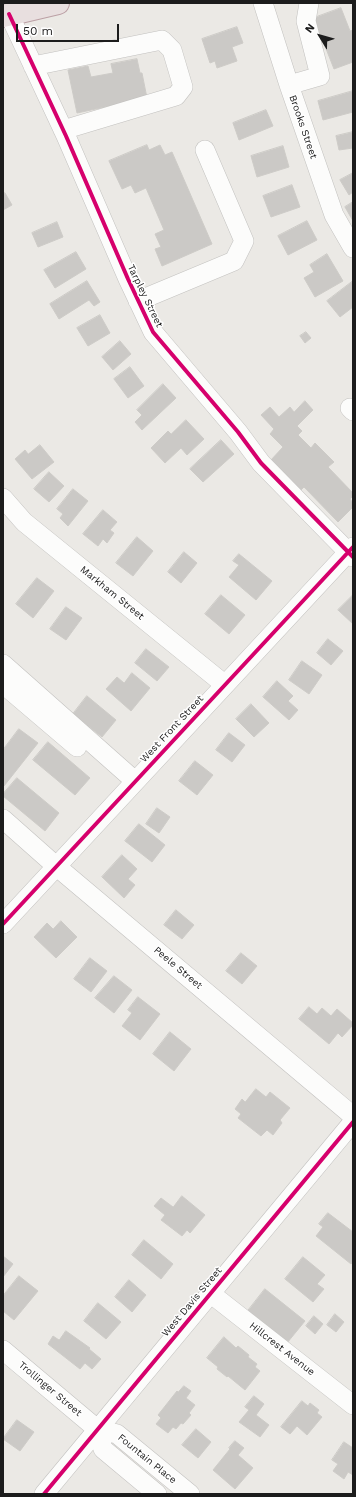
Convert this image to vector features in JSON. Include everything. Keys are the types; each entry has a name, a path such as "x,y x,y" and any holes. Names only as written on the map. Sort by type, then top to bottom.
{"highway":[{"path":"6,15 58,3"}],"street":[{"name":"Brooks Street","path":"263,3 289,85 334,216 353,248"},
{"path":"289,85 320,76 306,21 309,3"},
{"name":"Tarpley Street","path":"6,15 33,66 63,130 153,332 238,432 261,463 351,552"},
{"path":"33,66 162,40 172,50 183,87 176,96 63,130"},
{"path":"138,301 234,261 244,241 205,150"},
{"name":"Markham Street","path":"3,498 24,522 224,684"},
{"name":"West Front Street","path":"3,924 224,684 351,552"},
{"path":"3,664 131,785"},
{"path":"3,684 131,785"},
{"name":"Peele Street","path":"3,819 56,866 353,1116"},
{"name":"West Davis Street","path":"44,1494 97,1428 353,1122"},
{"name":"Hillcrest Avenue","path":"210,1293 353,1404"},
{"name":"Trollinger Street","path":"3,1350 97,1428"},
{"name":"Fountain Place","path":"97,1428 103,1449 157,1494"},
{"name":"Fountain Place","path":"97,1428 117,1434 190,1494"}],"building":[{"path":"341,8 350,31 353,30 353,62 334,69 314,18"},
{"path":"237,27 243,43 232,47 237,61 217,68 215,61 210,63 202,39"},
{"path":"137,59 140,73 142,73 147,98 77,113 68,70 88,66 91,77 113,73 111,64"},
{"path":"353,91 353,112 323,120 318,101"},
{"path":"266,110 273,126 239,140 233,123"},
{"path":"353,132 353,148 339,150 336,136"},
{"path":"147,145 149,150 160,145 165,155 172,152 212,244 162,266 155,249 161,247 155,234 164,230 146,188 135,193 131,185 122,189 109,161"},
{"path":"283,146 289,167 257,177 251,156"},
{"path":"353,173 353,192 349,195 340,180"},
{"path":"292,185 300,207 271,217 263,196"},
{"path":"5,193 12,205 3,210 3,194"},
{"path":"353,202 353,221 345,207"},
{"path":"307,221 317,240 288,255 278,236"},
{"path":"57,222 63,237 38,247 32,233"},
{"path":"76,252 86,269 55,288 44,270"},
{"path":"327,254 343,281 315,297 304,278 314,272 310,265"},
{"path":"87,281 100,302 94,306 89,300 59,319 50,304"},
{"path":"353,281 353,307 340,317 327,301"},
{"path":"100,315 110,333 88,346 77,328"},
{"path":"306,332 311,338 305,343 300,336"},
{"path":"120,341 131,354 113,370 102,357"},
{"path":"130,367 144,386 128,398 114,379"},
{"path":"163,384 176,398 142,430 135,422 142,415 137,410"},
{"path":"305,401 313,410 297,426 302,431 298,435 311,448 315,443 334,462 328,467 353,493 353,496 350,499 353,503 353,507 338,522 304,487 295,496 270,461 283,447 270,434 274,429 261,415 270,407 279,417 290,407 294,412"},
{"path":"186,420 204,439 187,455 181,448 165,463 151,448 168,431 171,434"},
{"path":"221,440 234,454 203,482 190,469"},
{"path":"40,445 54,462 32,479 15,459 25,450 28,454"},
{"path":"49,472 64,486 49,502 34,489"},
{"path":"73,489 88,501 68,526 60,518 63,514 57,509"},
{"path":"103,510 117,522 110,530 114,533 107,543 103,539 98,546 83,534"},
{"path":"137,537 153,551 133,576 116,563"},
{"path":"184,552 197,563 181,583 168,572"},
{"path":"239,554 272,581 256,600 229,577 239,565 233,561"},
{"path":"37,578 54,591 33,618 16,604"},
{"path":"221,595 245,615 229,634 205,614"},
{"path":"353,595 353,624 338,610"},
{"path":"66,607 82,618 66,640 50,629"},
{"path":"328,639 343,651 331,665 317,653"},
{"path":"146,649 169,667 157,681 135,663"},
{"path":"302,661 322,675 309,694 289,680"},
{"path":"132,673 150,688 131,711 106,689 117,677 124,683"},
{"path":"277,681 293,696 288,701 298,710 289,720 263,697"},
{"path":"87,696 116,720 102,737 73,714"},
{"path":"251,704 269,723 254,737 236,719"},
{"path":"19,729 38,743 4,786 3,750"},
{"path":"229,733 245,745 232,762 216,750"},
{"path":"48,742 90,778 75,795 33,760"},
{"path":"195,761 213,775 197,795 179,781"},
{"path":"17,778 59,813 45,831 3,796 3,794"},
{"path":"157,808 170,817 159,833 146,824"},
{"path":"139,824 165,845 152,862 125,841"},
{"path":"122,855 137,869 128,879 135,885 124,898 102,877"},
{"path":"176,910 194,925 182,939 164,925"},
{"path":"61,921 77,937 56,958 34,937 47,923 53,929"},
{"path":"241,953 257,966 242,984 226,971"},
{"path":"90,958 107,971 91,992 74,979"},
{"path":"114,976 132,990 114,1013 95,998"},
{"path":"138,997 160,1014 140,1040 122,1026 132,1013 128,1010"},
{"path":"309,1007 317,1014 322,1008 331,1016 337,1009 353,1023 353,1025 342,1037 338,1033 329,1044 299,1019"},
{"path":"170,1032 191,1049 174,1071 153,1054"},
{"path":"256,1089 266,1097 270,1092 290,1108 280,1120 282,1123 273,1135 267,1130 261,1136 238,1118 241,1114 235,1109 242,1099 245,1102"},
{"path":"182,1196 205,1215 190,1233 187,1230 182,1236 161,1220 165,1215 154,1206 161,1198 173,1207"},
{"path":"328,1213 353,1232 353,1261 351,1264 316,1236 323,1227 319,1224"},
{"path":"144,1240 173,1264 161,1279 132,1255"},
{"path":"3,1256 13,1264 3,1277"},
{"path":"303,1257 325,1275 317,1284 324,1289 313,1302 285,1279"},
{"path":"19,1276 38,1291 14,1320 3,1311 3,1296"},
{"path":"129,1280 146,1295 132,1312 115,1297"},
{"path":"265,1289 305,1321 287,1343 247,1312"},
{"path":"98,1303 121,1322 106,1339 84,1321"},
{"path":"335,1314 344,1322 336,1332 327,1325"},
{"path":"314,1316 323,1324 315,1334 306,1326"},
{"path":"66,1331 90,1348 89,1349 101,1359 92,1369 85,1363 80,1369 48,1344 53,1336 59,1340"},
{"path":"224,1337 236,1348 238,1346 249,1355 248,1357 257,1364 255,1367 260,1371 245,1390 217,1369 218,1367 207,1358"},
{"path":"184,1386 191,1391 186,1398 195,1405 189,1413 191,1415 183,1424 181,1423 176,1429 173,1427 168,1433 156,1424 161,1418 158,1415 177,1391 178,1392"},
{"path":"254,1396 264,1404 256,1415 269,1425 260,1437 239,1422 249,1410 245,1407"},
{"path":"302,1401 308,1406 310,1403 319,1410 317,1413 322,1417 307,1435 297,1426 290,1434 281,1427"},
{"path":"17,1420 34,1432 20,1451 3,1439"},
{"path":"196,1429 211,1442 198,1458 182,1445"},
{"path":"235,1441 244,1448 238,1455 253,1468 235,1489 213,1470"},
{"path":"344,1442 353,1448 353,1475 348,1472 344,1479 333,1471 338,1464 332,1460"}],"cycle path":[{"path":"9,14 66,136 128,279 153,332 238,432 261,463 353,557"},
{"path":"3,924 353,547"},
{"path":"44,1494 353,1122"}]}
